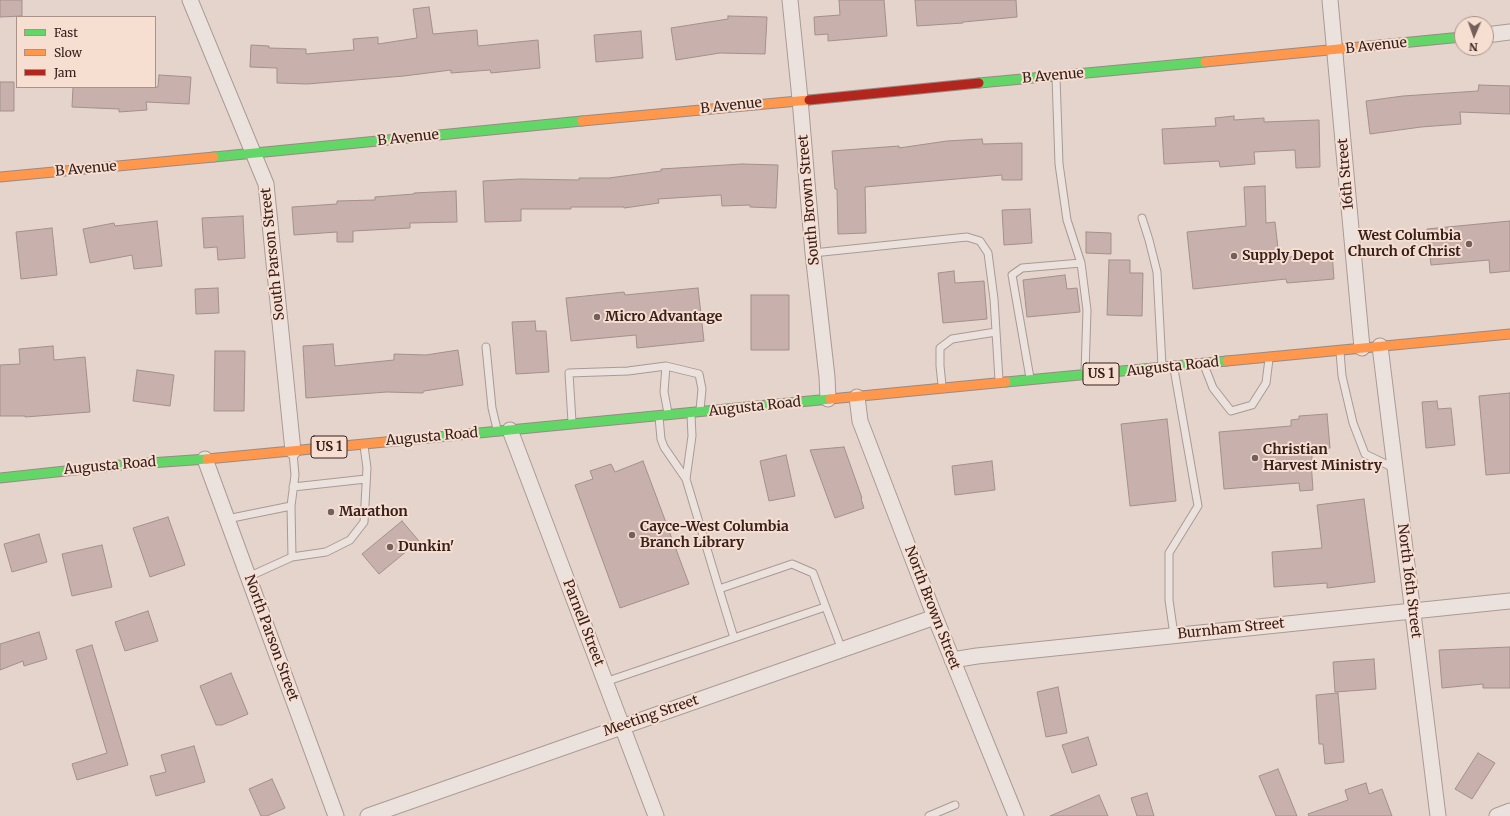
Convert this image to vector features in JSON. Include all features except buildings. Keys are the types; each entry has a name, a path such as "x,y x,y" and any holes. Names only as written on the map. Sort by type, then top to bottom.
{"main road":[{"name":"B Avenue","path":"0,177 800,99 1454,38"},
{"name":"Augusta Road","path":"0,478 121,465 293,451 828,399 943,390 1204,363 1510,334"}],"street":[{"name":"South Parson Street","path":"190,0 266,184 293,451"},
{"name":"South Brown Street","path":"790,0 828,399"},
{"name":"16th Street","path":"1330,0 1362,348"},
{"path":"1494,33 1510,32"},
{"name":"North 16th Street","path":"1380,346 1438,816"},
{"name":"North Brown Street","path":"857,397 860,421 935,617 1016,816"},
{"name":"Parnell Street","path":"503,431 605,682 656,816"},
{"name":"North Parson Street","path":"205,459 336,816"},
{"name":"Burnham Street","path":"952,660 976,656 1174,635 1510,601"},
{"name":"Meeting Street","path":"368,816 935,617"},
{"path":"1497,816 1510,811"}],"lane":[{"path":"1056,76 1059,164 1067,220 1081,263 1087,310 1085,375"},
{"path":"1142,218 1157,272 1162,368"},
{"path":"813,253 967,237 980,241 988,253 994,299 1000,384"},
{"path":"1030,381 1012,275 1022,268 1081,263"},
{"path":"943,390 940,366 940,348 952,339 996,332"},
{"path":"486,347 492,408 503,431"},
{"path":"1340,350 1342,376 1353,423 1365,454 1395,469"},
{"path":"1204,363 1213,388 1232,411 1252,405 1266,384 1269,357"},
{"path":"666,366 662,439 664,447 686,479 734,638"},
{"path":"572,424 569,373 628,372 666,366 699,374 702,389 696,412 686,479"},
{"path":"1173,367 1198,506 1169,553 1169,600 1174,635"},
{"path":"248,577 292,557 326,552 350,540 364,522 367,468 364,444"},
{"path":"292,557 291,506 295,475 293,451"},
{"path":"293,487 366,479"},
{"path":"227,519 291,506"},
{"path":"719,589 792,564 813,573 842,650"},
{"path":"605,682 825,607"},
{"path":"929,816 955,805"}],"traffic: fast":[{"path":"1380,45 1454,38"},
{"path":"979,83 1205,62"},
{"path":"214,157 582,121"},
{"path":"1006,382 1227,361"},
{"path":"427,438 830,399"},
{"path":"0,478 121,465 207,459"}],"traffic: slow":[{"path":"1205,62 1380,45"},
{"path":"582,121 809,100"},
{"path":"0,177 214,157"},
{"path":"1227,361 1510,334"},
{"path":"830,399 1006,382"},
{"path":"207,459 427,438"}],"traffic: jam":[{"path":"809,100 979,83"}],"place":[{"name":"West Columbia Church of Christ","path":"1469,244"},
{"name":"Supply Depot","path":"1234,256"},
{"name":"Micro Advantage","path":"597,317"},
{"name":"Christian Harvest Ministry","path":"1255,458"},
{"name":"Marathon","path":"331,512"},
{"name":"Cayce-West Columbia Branch Library","path":"632,535"},
{"name":"Dunkin'","path":"390,547"}]}
